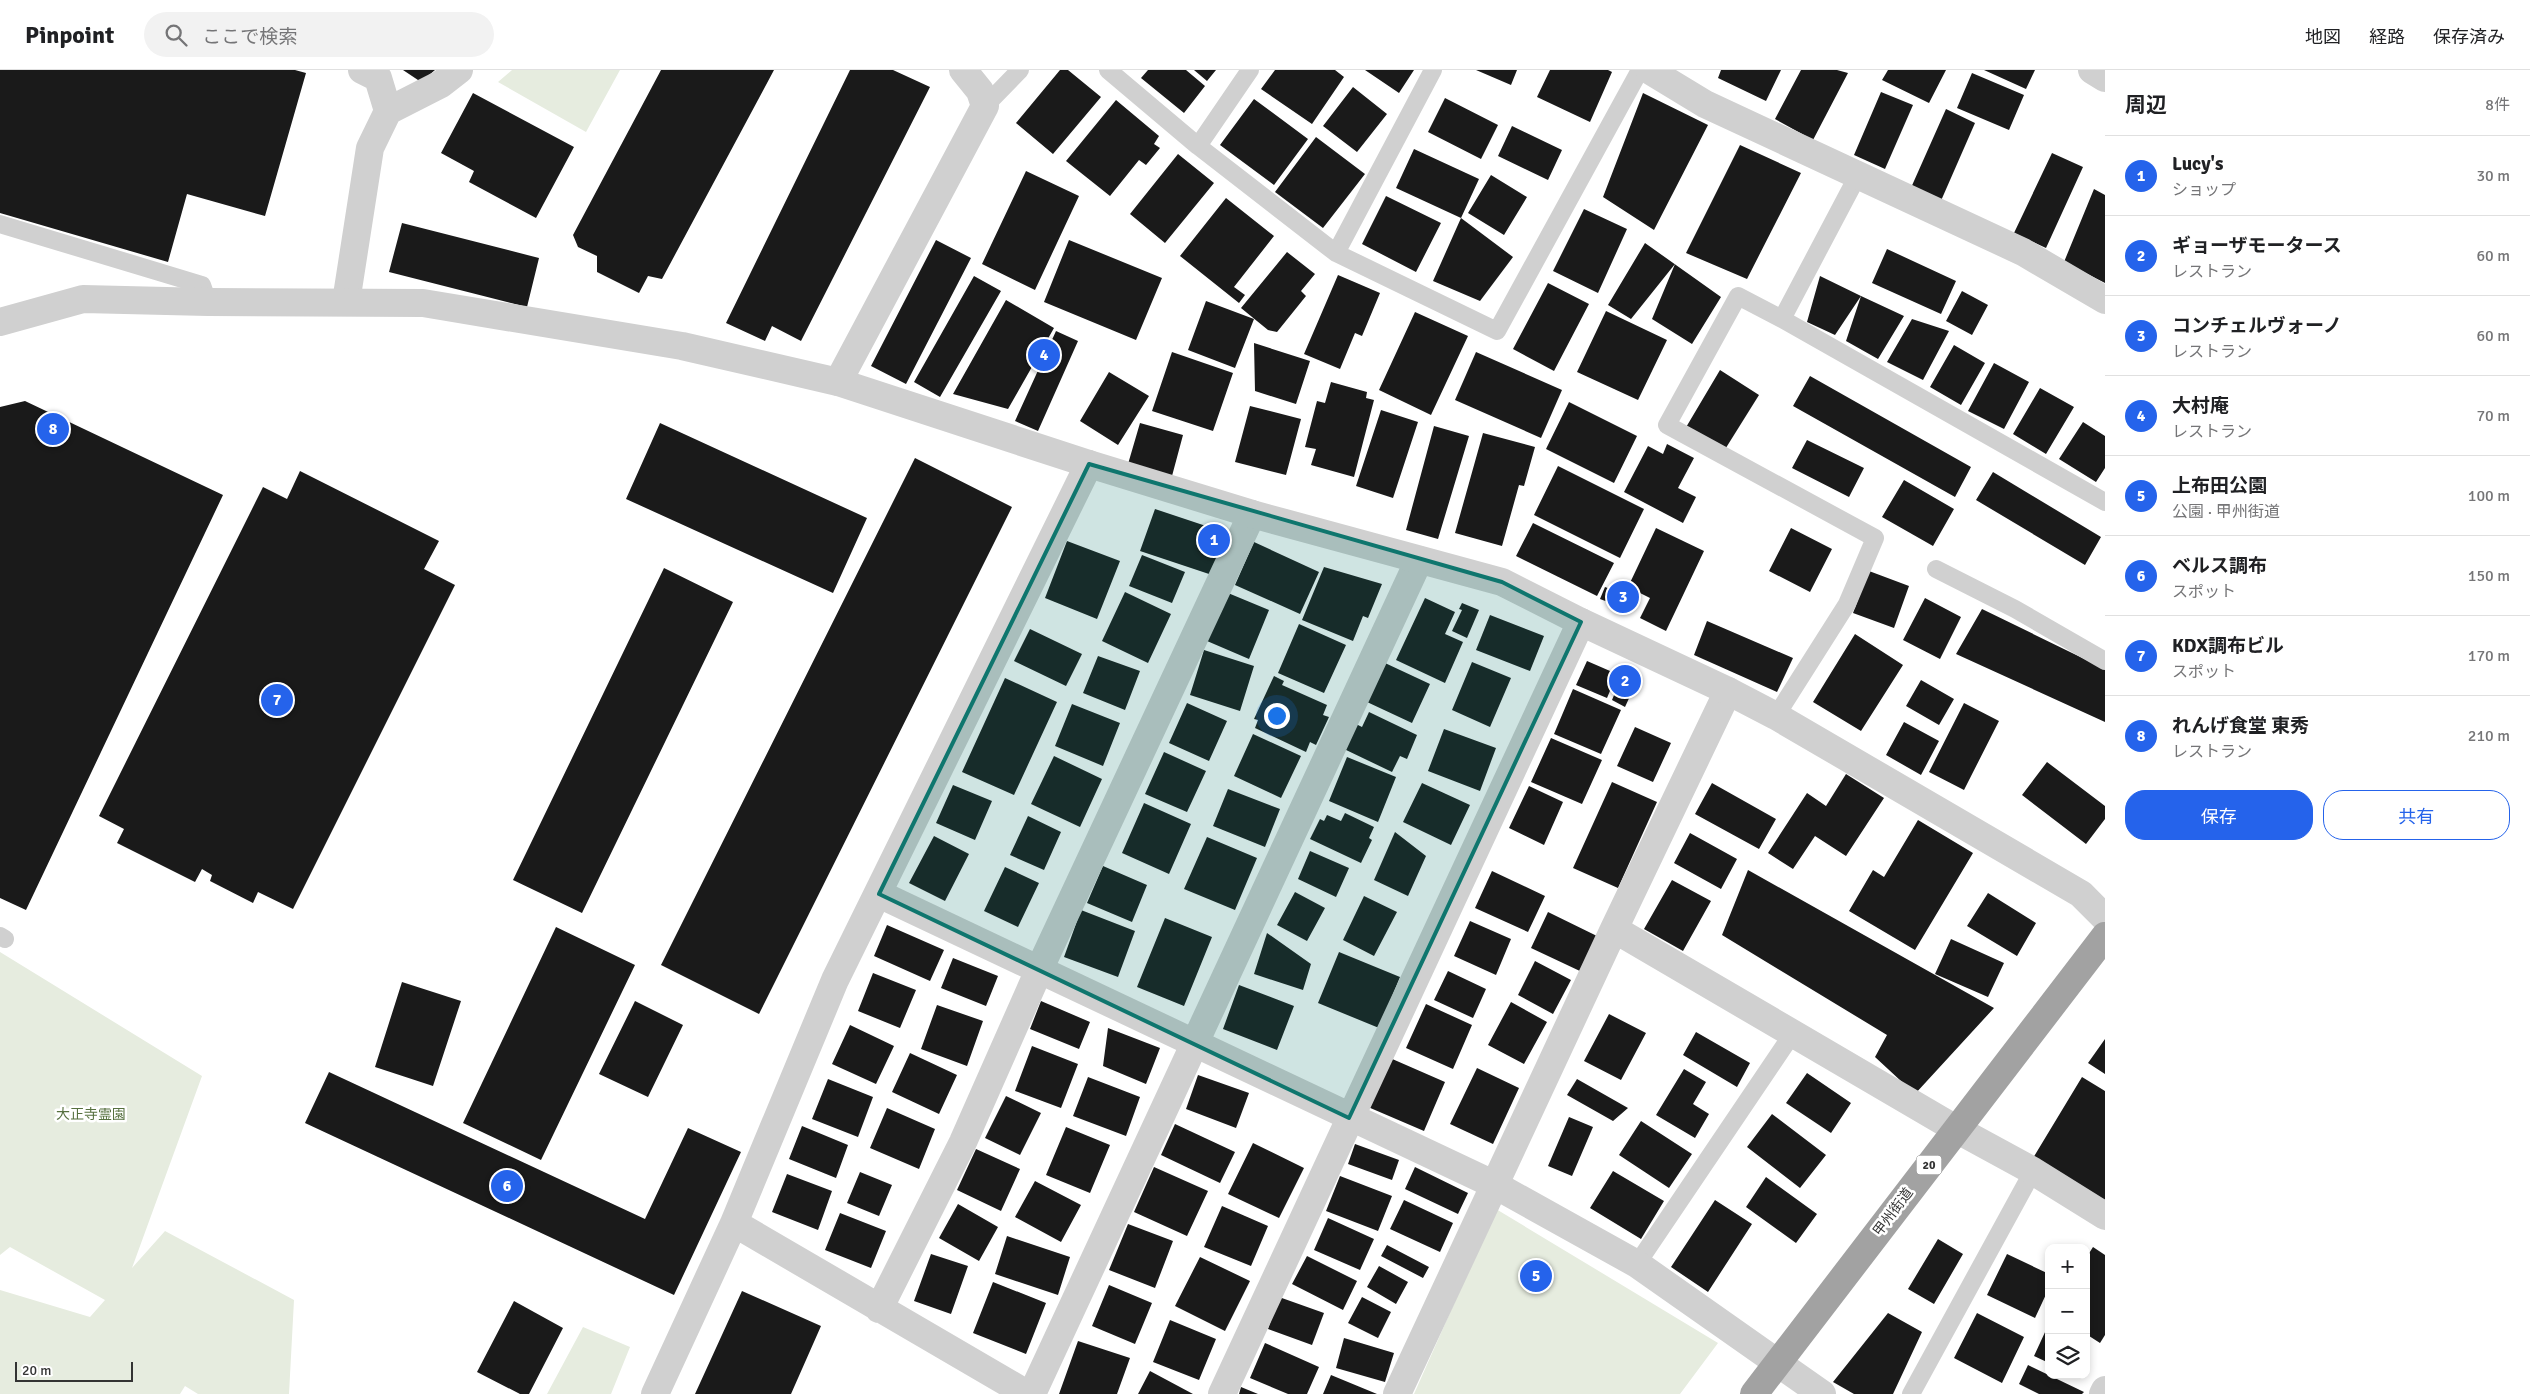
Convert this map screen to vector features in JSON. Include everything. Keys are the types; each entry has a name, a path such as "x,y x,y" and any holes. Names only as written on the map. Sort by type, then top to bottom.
{"highway":[{"name":"甲州街道","path":"1754,1394 2105,936"}],"street":[{"path":"362,70 378,78 388,111"},
{"path":"346,302 370,148 388,111 441,84 459,70"},
{"path":"838,382 985,106 980,91 963,70"},
{"path":"1649,70 1705,104 2023,252 2105,300"},
{"path":"2092,70 2105,78"},
{"path":"0,322 83,299 208,302 423,303 628,336 838,382 1088,464 1252,514 1502,582 1776,716 2081,894 2105,918"},
{"path":"655,1394 734,1223 835,980 879,894 1088,464"},
{"path":"879,1309 963,1142 1038,970 1252,514"},
{"path":"1032,1394 1419,560"},
{"path":"1222,1394 1581,622"},
{"path":"1397,1394 1614,929 1728,691"},
{"path":"879,894 1349,1118 1495,1185 1638,1264 1822,1394"},
{"path":"1614,929 1956,1129 2033,1171 2105,1216"},
{"path":"734,1223 1027,1394"},
{"path":"2103,1394 2105,1390"}],"lane":[{"path":"985,106 1020,70"},
{"path":"1108,70 1198,146 1336,253 1497,331 1640,70"},
{"path":"1198,146 1250,70"},
{"path":"1336,253 1433,70"},
{"path":"1782,319 1857,176"},
{"path":"0,224 202,285 208,302"},
{"path":"1776,716 1847,604 1875,538 1667,425 1738,296 2105,502"},
{"path":"1936,569 2015,610 2105,661"},
{"path":"1638,1264 1793,1033"},
{"path":"1911,1394 2033,1171"}],"highlighted area":[{"path":"1089,464 1502,582 1581,622 1349,1118 879,894"}],"green space":[{"path":"512,70 620,70 586,132 498,82"},
{"name":"大正寺霊園","path":"0,952 202,1076 132,1268 165,1231 294,1300 289,1394 198,1394 185,1386 180,1394 0,1394 0,1290 90,1317 105,1300 10,1247 0,1255"},
{"path":"1496,1209 1718,1343 1680,1394 1414,1394"},
{"path":"583,1327 630,1347 611,1394 547,1394"}],"building":[{"path":"0,70 295,70 306,73 265,216 187,194 168,262 0,213"},
{"path":"403,70 435,70 421,82"},
{"path":"661,70 774,70 662,279 648,276 639,293 597,272 597,256 578,247 573,235"},
{"path":"850,70 893,70 930,87 801,341 772,326 765,341 726,323"},
{"path":"1060,70 1068,70 1101,97 1053,154 1016,123"},
{"path":"1148,70 1186,70 1205,86 1184,113 1141,78"},
{"path":"1194,70 1216,70 1207,81"},
{"path":"1275,70 1335,70 1344,77 1312,124 1261,89"},
{"path":"1365,70 1414,70 1399,93"},
{"path":"1476,70 1517,70 1511,85"},
{"path":"1550,70 1608,70 1612,72 1590,122 1537,97"},
{"path":"1721,70 1781,70 1766,101 1718,78"},
{"path":"1801,70 1837,70 1848,73 1813,140 1775,119"},
{"path":"1888,70 1946,70 1929,103 1882,80"},
{"path":"1984,70 2035,70 2026,89"},
{"path":"1972,73 2024,95 2009,130 1957,108"},
{"path":"1353,87 1387,114 1357,152 1323,126"},
{"path":"1881,92 1913,105 1885,169 1854,155"},
{"path":"473,93 574,147 536,218 469,182 474,171 441,153"},
{"path":"1643,93 1708,125 1654,230 1603,197"},
{"path":"1445,98 1498,125 1481,159 1428,132"},
{"path":"1254,99 1308,139 1274,185 1220,145"},
{"path":"1116,100 1159,136 1154,144 1160,148 1146,165 1139,160 1110,196 1066,161"},
{"path":"1946,109 1975,123 1940,203 1910,190"},
{"path":"1512,126 1562,150 1548,180 1498,156"},
{"path":"1316,137 1365,174 1323,228 1275,192"},
{"path":"1740,145 1801,173 1747,279 1686,253"},
{"path":"1414,149 1479,179 1461,218 1396,188"},
{"path":"2052,153 2083,167 2046,248 2014,233"},
{"path":"1178,154 1214,183 1165,243 1130,214"},
{"path":"1026,171 1079,196 1035,290 982,264"},
{"path":"1491,175 1527,197 1504,235 1468,213"},
{"path":"2094,189 2105,195 2105,283 2064,262"},
{"path":"1386,196 1441,223 1416,272 1362,244"},
{"path":"1226,198 1274,236 1234,287 1245,295 1239,303 1180,256"},
{"path":"1584,209 1627,229 1598,293 1553,271"},
{"path":"1461,218 1513,257 1480,301 1433,281"},
{"path":"402,223 539,258 527,307 389,272"},
{"path":"936,240 971,258 906,384 871,366"},
{"path":"1069,240 1162,278 1136,340 1044,302"},
{"path":"1645,243 1675,264 1631,319 1608,305"},
{"path":"1887,249 1956,281 1941,314 1872,283"},
{"path":"1287,252 1315,274 1301,291 1306,296 1277,332 1268,330 1241,308"},
{"path":"1675,264 1721,297 1692,344 1652,319"},
{"path":"1338,275 1380,293 1362,336 1355,333 1340,369 1304,354"},
{"path":"974,276 1001,291 940,397 914,382"},
{"path":"1820,276 1861,296 1835,335 1807,322"},
{"path":"1548,283 1589,304 1554,371 1513,349"},
{"path":"1962,291 1988,305 1972,335 1946,321"},
{"path":"1861,296 1904,316 1878,359 1846,341"},
{"path":"1006,300 1054,328 1008,409 953,394"},
{"path":"1206,301 1254,319 1235,368 1188,350"},
{"path":"1606,311 1667,340 1638,400 1577,372"},
{"path":"1415,312 1468,336 1431,415 1379,390"},
{"path":"1912,319 1949,331 1923,380 1887,362"},
{"path":"1056,331 1078,341 1038,431 1015,421"},
{"path":"1254,343 1310,361 1296,404 1255,391"},
{"path":"1954,345 1985,363 1961,405 1930,387"},
{"path":"1172,352 1233,373 1213,431 1152,411"},
{"path":"1476,352 1562,390 1541,438 1455,400"},
{"path":"1994,363 2029,382 2004,429 1968,411"},
{"path":"1720,370 1759,395 1724,451 1685,429"},
{"path":"1109,372 1149,396 1118,445 1080,421"},
{"path":"1810,376 1971,467 1955,497 1793,406"},
{"path":"1331,382 1367,392 1366,398 1374,400 1354,477 1311,465 1316,449 1305,447 1317,401 1325,403"},
{"path":"2040,388 2074,407 2046,454 2013,434"},
{"path":"25,401 223,495 26,910 0,898 0,407"},
{"path":"1569,402 1637,436 1614,483 1546,449"},
{"path":"1250,406 1301,419 1286,475 1235,462"},
{"path":"1381,410 1418,422 1393,498 1356,486"},
{"path":"2083,422 2105,436 2105,468 2096,482 2059,459"},
{"path":"660,423 867,518 833,593 626,499"},
{"path":"1140,423 1183,435 1172,476 1128,464"},
{"path":"1434,426 1469,436 1438,539 1406,530"},
{"path":"1483,433 1535,447 1524,486 1519,485 1502,546 1455,533"},
{"path":"1807,440 1864,468 1849,497 1792,468"},
{"path":"1667,444 1694,458 1678,488 1696,497 1683,523 1624,492 1648,446 1663,454"},
{"path":"915,458 1012,507 759,1014 661,965"},
{"path":"1558,466 1644,509 1620,558 1534,515"},
{"path":"300,471 439,541 424,569 455,585 293,909 258,892 253,903 210,881 212,875 202,869 195,882 117,843 124,829 99,816 263,487 287,499"},
{"path":"1993,472 2101,537 2085,565 1976,500"},
{"path":"1904,480 1954,509 1933,546 1882,517"},
{"path":"1155,509 1227,533 1212,575 1140,551"},
{"path":"1533,523 1614,563 1597,596 1516,556"},
{"path":"1656,528 1704,551 1666,631 1640,618 1650,598 1628,587"},
{"path":"1791,528 1832,549 1810,592 1769,571"},
{"path":"1067,541 1120,561 1097,619 1045,598"},
{"path":"1254,542 1319,572 1300,614 1235,585"},
{"path":"1142,555 1185,572 1172,603 1129,586"},
{"path":"1324,567 1382,584 1368,618 1363,616 1353,641 1302,620"},
{"path":"664,568 733,602 582,913 513,880"},
{"path":"1869,571 1909,586 1894,628 1853,613"},
{"path":"1605,587 1636,599 1632,611 1600,599"},
{"path":"1125,592 1171,614 1148,663 1102,641"},
{"path":"1228,593 1269,610 1249,659 1207,641"},
{"path":"1425,598 1455,612 1445,634 1463,642 1445,683 1396,660"},
{"path":"1925,598 1961,617 1940,659 1903,640"},
{"path":"1462,603 1479,610 1467,638 1452,631 1462,610 1459,609"},
{"path":"1982,609 2105,669 2105,722 1956,654"},
{"path":"1490,615 1544,636 1530,671 1476,650"},
{"path":"1707,621 1793,658 1777,692 1694,655"},
{"path":"1299,624 1346,645 1324,693 1278,673"},
{"path":"1030,629 1082,654 1066,686 1014,661"},
{"path":"1855,634 1903,665 1861,731 1813,702"},
{"path":"1204,650 1254,666 1240,711 1190,695"},
{"path":"1098,656 1140,671 1125,710 1083,693"},
{"path":"1587,661 1617,674 1607,698 1576,685"},
{"path":"1472,662 1511,678 1490,727 1452,710"},
{"path":"1385,663 1430,684 1412,723 1367,702"},
{"path":"1274,676 1284,681 1282,685 1327,705 1323,715 1329,717 1316,745 1310,742 1306,752 1255,728 1258,720 1254,719"},
{"path":"1622,676 1636,683 1625,707 1612,700"},
{"path":"1005,678 1057,702 1014,795 962,772"},
{"path":"1921,680 1954,699 1939,725 1906,706"},
{"path":"1573,689 1621,710 1601,754 1554,734"},
{"path":"1187,703 1227,721 1209,761 1169,743"},
{"path":"1964,703 1999,721 1964,790 1929,772"},
{"path":"1072,704 1120,723 1103,766 1055,746"},
{"path":"1369,712 1417,735 1407,759 1400,756 1392,772 1344,749 1356,724 1362,727"},
{"path":"1904,722 1939,741 1921,775 1886,755"},
{"path":"1635,727 1671,743 1653,782 1617,766"},
{"path":"1444,729 1496,748 1480,791 1428,771"},
{"path":"1253,734 1301,756 1281,798 1234,776"},
{"path":"1551,738 1602,760 1582,804 1531,782"},
{"path":"1164,752 1206,771 1187,812 1145,794"},
{"path":"1054,756 1102,779 1080,827 1031,804"},
{"path":"1347,757 1396,777 1378,822 1329,801"},
{"path":"2047,762 2105,806 2105,819 2086,844 2022,795"},
{"path":"1846,774 1884,798 1846,856 1815,836 1793,869 1768,853 1807,793 1826,806"},
{"path":"1612,782 1657,802 1618,888 1573,868"},
{"path":"1422,783 1470,805 1451,845 1403,822"},
{"path":"1712,783 1776,819 1759,849 1695,814"},
{"path":"953,785 992,801 975,840 936,823"},
{"path":"1529,786 1563,802 1544,845 1509,828"},
{"path":"1228,789 1280,809 1265,847 1213,826"},
{"path":"1144,803 1191,824 1169,874 1122,853"},
{"path":"1345,813 1374,827 1369,838 1372,840 1361,863 1310,839 1320,819 1324,821 1327,815 1341,821"},
{"path":"1028,816 1061,832 1044,870 1010,855"},
{"path":"1918,820 1973,853 1915,950 1849,911 1873,870 1884,877"},
{"path":"1395,832 1426,856 1408,896 1374,880"},
{"path":"1690,833 1737,859 1721,889 1674,863"},
{"path":"934,836 969,854 945,901 909,883"},
{"path":"1207,837 1257,858 1235,910 1184,889"},
{"path":"1310,851 1349,868 1336,897 1298,879"},
{"path":"1103,866 1147,885 1132,922 1087,903"},
{"path":"1005,867 1039,883 1018,927 984,911"},
{"path":"1748,870 1994,1008 1915,1094 1875,1057 1887,1035 1722,935"},
{"path":"1492,871 1545,896 1528,932 1475,908"},
{"path":"1672,880 1711,901 1683,951 1644,929"},
{"path":"1295,892 1325,908 1307,941 1277,925"},
{"path":"1988,893 2036,923 2017,956 1967,926"},
{"path":"1364,896 1397,912 1374,956 1343,940"},
{"path":"1081,910 1135,931 1118,977 1064,957"},
{"path":"1548,912 1599,937 1582,972 1531,948"},
{"path":"1165,918 1212,937 1184,1006 1137,987"},
{"path":"1470,921 1511,939 1496,975 1454,956"},
{"path":"887,925 944,950 930,981 874,956"},
{"path":"556,927 635,965 541,1160 463,1123"},
{"path":"1267,933 1311,964 1303,990 1254,974"},
{"path":"1951,939 2004,963 1988,997 1935,974"},
{"path":"1339,952 1400,977 1379,1028 1318,1003"},
{"path":"953,958 998,976 986,1006 941,988"},
{"path":"1535,961 1571,980 1553,1014 1518,995"},
{"path":"1448,971 1486,989 1473,1018 1434,1000"},
{"path":"873,973 916,990 900,1028 858,1011"},
{"path":"402,982 461,1001 433,1086 375,1067"},
{"path":"1239,985 1294,1006 1277,1050 1223,1029"},
{"path":"635,1001 683,1025 648,1097 599,1074"},
{"path":"1041,1001 1090,1022 1079,1049 1030,1029"},
{"path":"1511,1002 1547,1022 1524,1064 1488,1045"},
{"path":"1426,1004 1472,1025 1453,1069 1406,1048"},
{"path":"937,1005 983,1021 967,1066 921,1049"},
{"path":"1609,1014 1646,1033 1621,1080 1584,1061"},
{"path":"850,1025 894,1046 876,1084 832,1064"},
{"path":"1108,1028 1160,1048 1146,1084 1103,1066"},
{"path":"1696,1032 1750,1063 1737,1087 1683,1055"},
{"path":"2105,1039 2105,1074 2088,1063"},
{"path":"1032,1046 1078,1064 1061,1108 1015,1091"},
{"path":"910,1053 957,1075 939,1114 892,1092"},
{"path":"1390,1058 1445,1082 1424,1131 1368,1107"},
{"path":"1477,1068 1519,1088 1493,1144 1450,1124"},
{"path":"1684,1069 1706,1082 1693,1104 1709,1114 1695,1138 1656,1115"},
{"path":"329,1072 645,1219 688,1128 741,1152 674,1295 305,1123"},
{"path":"1807,1073 1851,1103 1831,1133 1786,1103"},
{"path":"1198,1075 1249,1093 1236,1128 1186,1109"},
{"path":"1088,1077 1140,1097 1126,1136 1073,1116"},
{"path":"2082,1077 2105,1091 2105,1200 2030,1163"},
{"path":"828,1079 873,1097 858,1137 812,1119"},
{"path":"1577,1079 1628,1108 1613,1121 1567,1095"},
{"path":"1006,1096 1041,1113 1020,1155 985,1138"},
{"path":"887,1108 935,1129 919,1169 870,1148"},
{"path":"1772,1114 1826,1155 1800,1188 1747,1147"},
{"path":"1569,1117 1593,1127 1572,1176 1548,1166"},
{"path":"1641,1121 1692,1154 1669,1188 1619,1155"},
{"path":"1175,1124 1235,1152 1220,1183 1161,1155"},
{"path":"802,1126 848,1145 836,1178 789,1159"},
{"path":"1066,1127 1110,1145 1090,1193 1046,1175"},
{"path":"1253,1143 1304,1168 1279,1218 1228,1194"},
{"path":"1355,1144 1399,1160 1392,1180 1348,1164"},
{"path":"976,1149 1020,1169 1001,1211 957,1190"},
{"path":"1154,1167 1208,1191 1187,1236 1134,1212"},
{"path":"1415,1167 1468,1193 1458,1214 1405,1189"},
{"path":"1613,1171 1664,1201 1641,1239 1590,1208"},
{"path":"860,1172 892,1185 879,1216 847,1203"},
{"path":"787,1174 832,1191 818,1230 772,1212"},
{"path":"1340,1176 1392,1196 1378,1231 1326,1211"},
{"path":"1766,1177 1817,1214 1796,1243 1746,1207"},
{"path":"1035,1181 1081,1205 1061,1242 1015,1217"},
{"path":"1404,1200 1453,1223 1440,1252 1390,1229"},
{"path":"1715,1200 1752,1224 1708,1292 1671,1267"},
{"path":"958,1204 998,1227 979,1261 939,1238"},
{"path":"1222,1206 1268,1226 1251,1266 1204,1247"},
{"path":"840,1213 886,1231 871,1268 825,1250"},
{"path":"1328,1218 1374,1239 1360,1270 1314,1250"},
{"path":"1128,1224 1173,1241 1155,1288 1109,1270"},
{"path":"1007,1236 1070,1257 1058,1295 995,1274"},
{"path":"1938,1239 1963,1254 1934,1304 1908,1289"},
{"path":"1387,1245 1429,1267 1423,1278 1381,1256"},
{"path":"2093,1247 2105,1255 2105,1335 2100,1343 2090,1337 2090,1252"},
{"path":"931,1254 968,1266 951,1314 914,1301"},
{"path":"2007,1254 2045,1272 2045,1297 2035,1318 1987,1295"},
{"path":"1307,1256 1357,1281 1343,1310 1292,1284"},
{"path":"1200,1257 1250,1281 1225,1331 1175,1306"},
{"path":"1379,1266 1408,1282 1396,1304 1367,1287"},
{"path":"993,1282 1046,1303 1026,1354 973,1333"},
{"path":"1109,1285 1152,1303 1135,1344 1092,1326"},
{"path":"742,1291 821,1326 791,1394 695,1394"},
{"path":"1279,1297 1324,1313 1312,1345 1268,1329"},
{"path":"1362,1297 1391,1312 1378,1338 1348,1323"},
{"path":"514,1301 563,1328 529,1394 520,1394 477,1372"},
{"path":"1888,1313 1922,1332 1893,1394 1854,1394 1833,1382"},
{"path":"1977,1313 2024,1337 2002,1383 1954,1358"},
{"path":"1170,1320 1216,1339 1199,1380 1153,1362"},
{"path":"2045,1332 2045,1361 2034,1356"},
{"path":"1344,1338 1394,1353 1385,1382 1336,1368"},
{"path":"1078,1341 1130,1358 1117,1394 1059,1394"},
{"path":"1265,1343 1319,1367 1307,1394 1288,1394 1250,1378"},
{"path":"2028,1365 2045,1373 2045,1379 2057,1379 2084,1392 2082,1394 2039,1394 2019,1384"},
{"path":"1150,1371 1193,1394 1138,1394"},
{"path":"1331,1375 1377,1394 1323,1394"},
{"path":"1241,1387 1258,1394 1239,1394"}],"place":[{"name":"大村庵","path":"1044,355"},
{"name":"れんげ食堂 東秀","path":"53,429"},
{"name":"Lucy's","path":"1214,540"},
{"name":"コンチェルヴォーノ","path":"1623,597"},
{"name":"ギョーザモータース","path":"1625,681"},
{"name":"KDX調布ビル","path":"277,700"},
{"name":"ベルス調布","path":"507,1186"},
{"name":"上布田公園","path":"1536,1276"}]}
